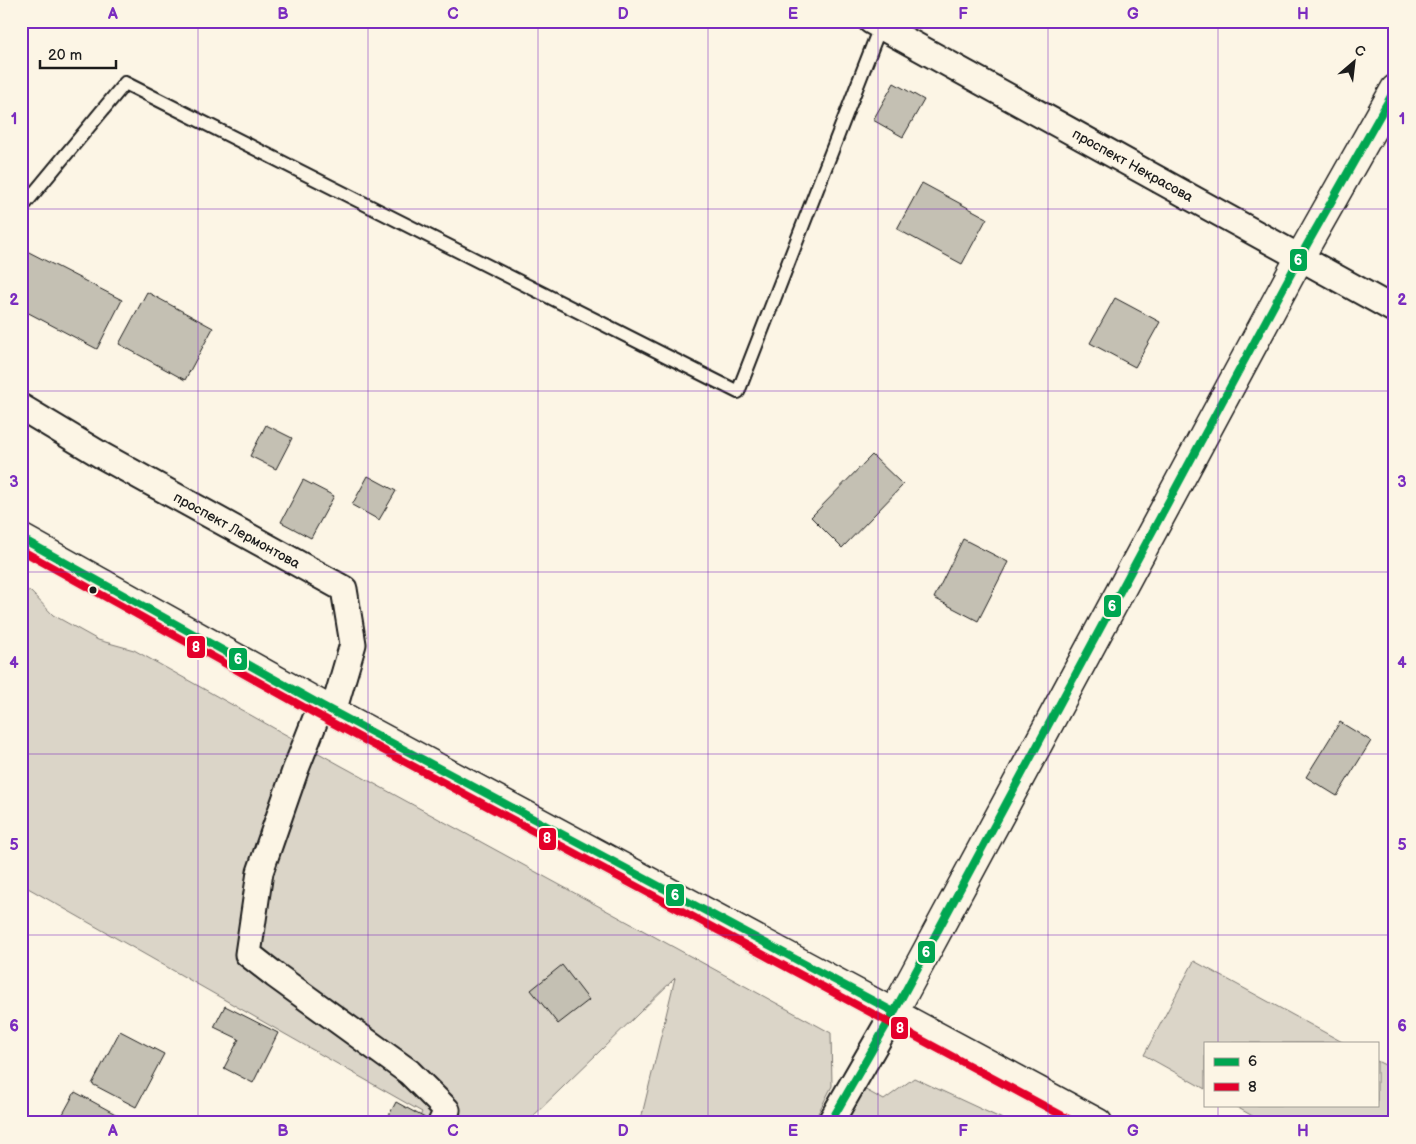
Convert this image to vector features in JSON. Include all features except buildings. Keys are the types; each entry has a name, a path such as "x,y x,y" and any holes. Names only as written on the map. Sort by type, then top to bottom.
{"street":[{"name":"проспект Некрасова","path":"875,24 1395,310"},
{"path":"830,1123 894,1012 1300,257 1395,89"},
{"name":"проспект Лермонтова","path":"21,407 100,455 344,589 353,644 327,708"},
{"path":"21,538 327,708 1098,1123"},
{"path":"327,708 295,771 260,872 248,954 410,1072 447,1110 441,1123"}],"lane":[{"path":"21,203 24,204 125,83 738,392 875,24"}],"shaded area":[{"path":"21,587 31,592 53,615 98,640 134,650 340,765 831,1033 832,1086 813,1123 640,1123 675,978 526,1123 417,1123 422,1112 21,884 21,852 27,841 21,837"},
{"path":"1194,961 1342,1042 1204,1042 1204,1088 1144,1055"},
{"path":"1378,1062 1395,1070 1395,1123 1265,1123 1235,1106 1378,1106"},
{"path":"914,1078 1011,1123 843,1123 862,1088 884,1100"}],"transit line":[{"name":"6","path":"830,1123 894,1012 1300,257 1395,89"},
{"name":"6","path":"21,538 321,705 894,1012"},
{"name":"8","path":"21,550 316,714 1076,1123"}]}
